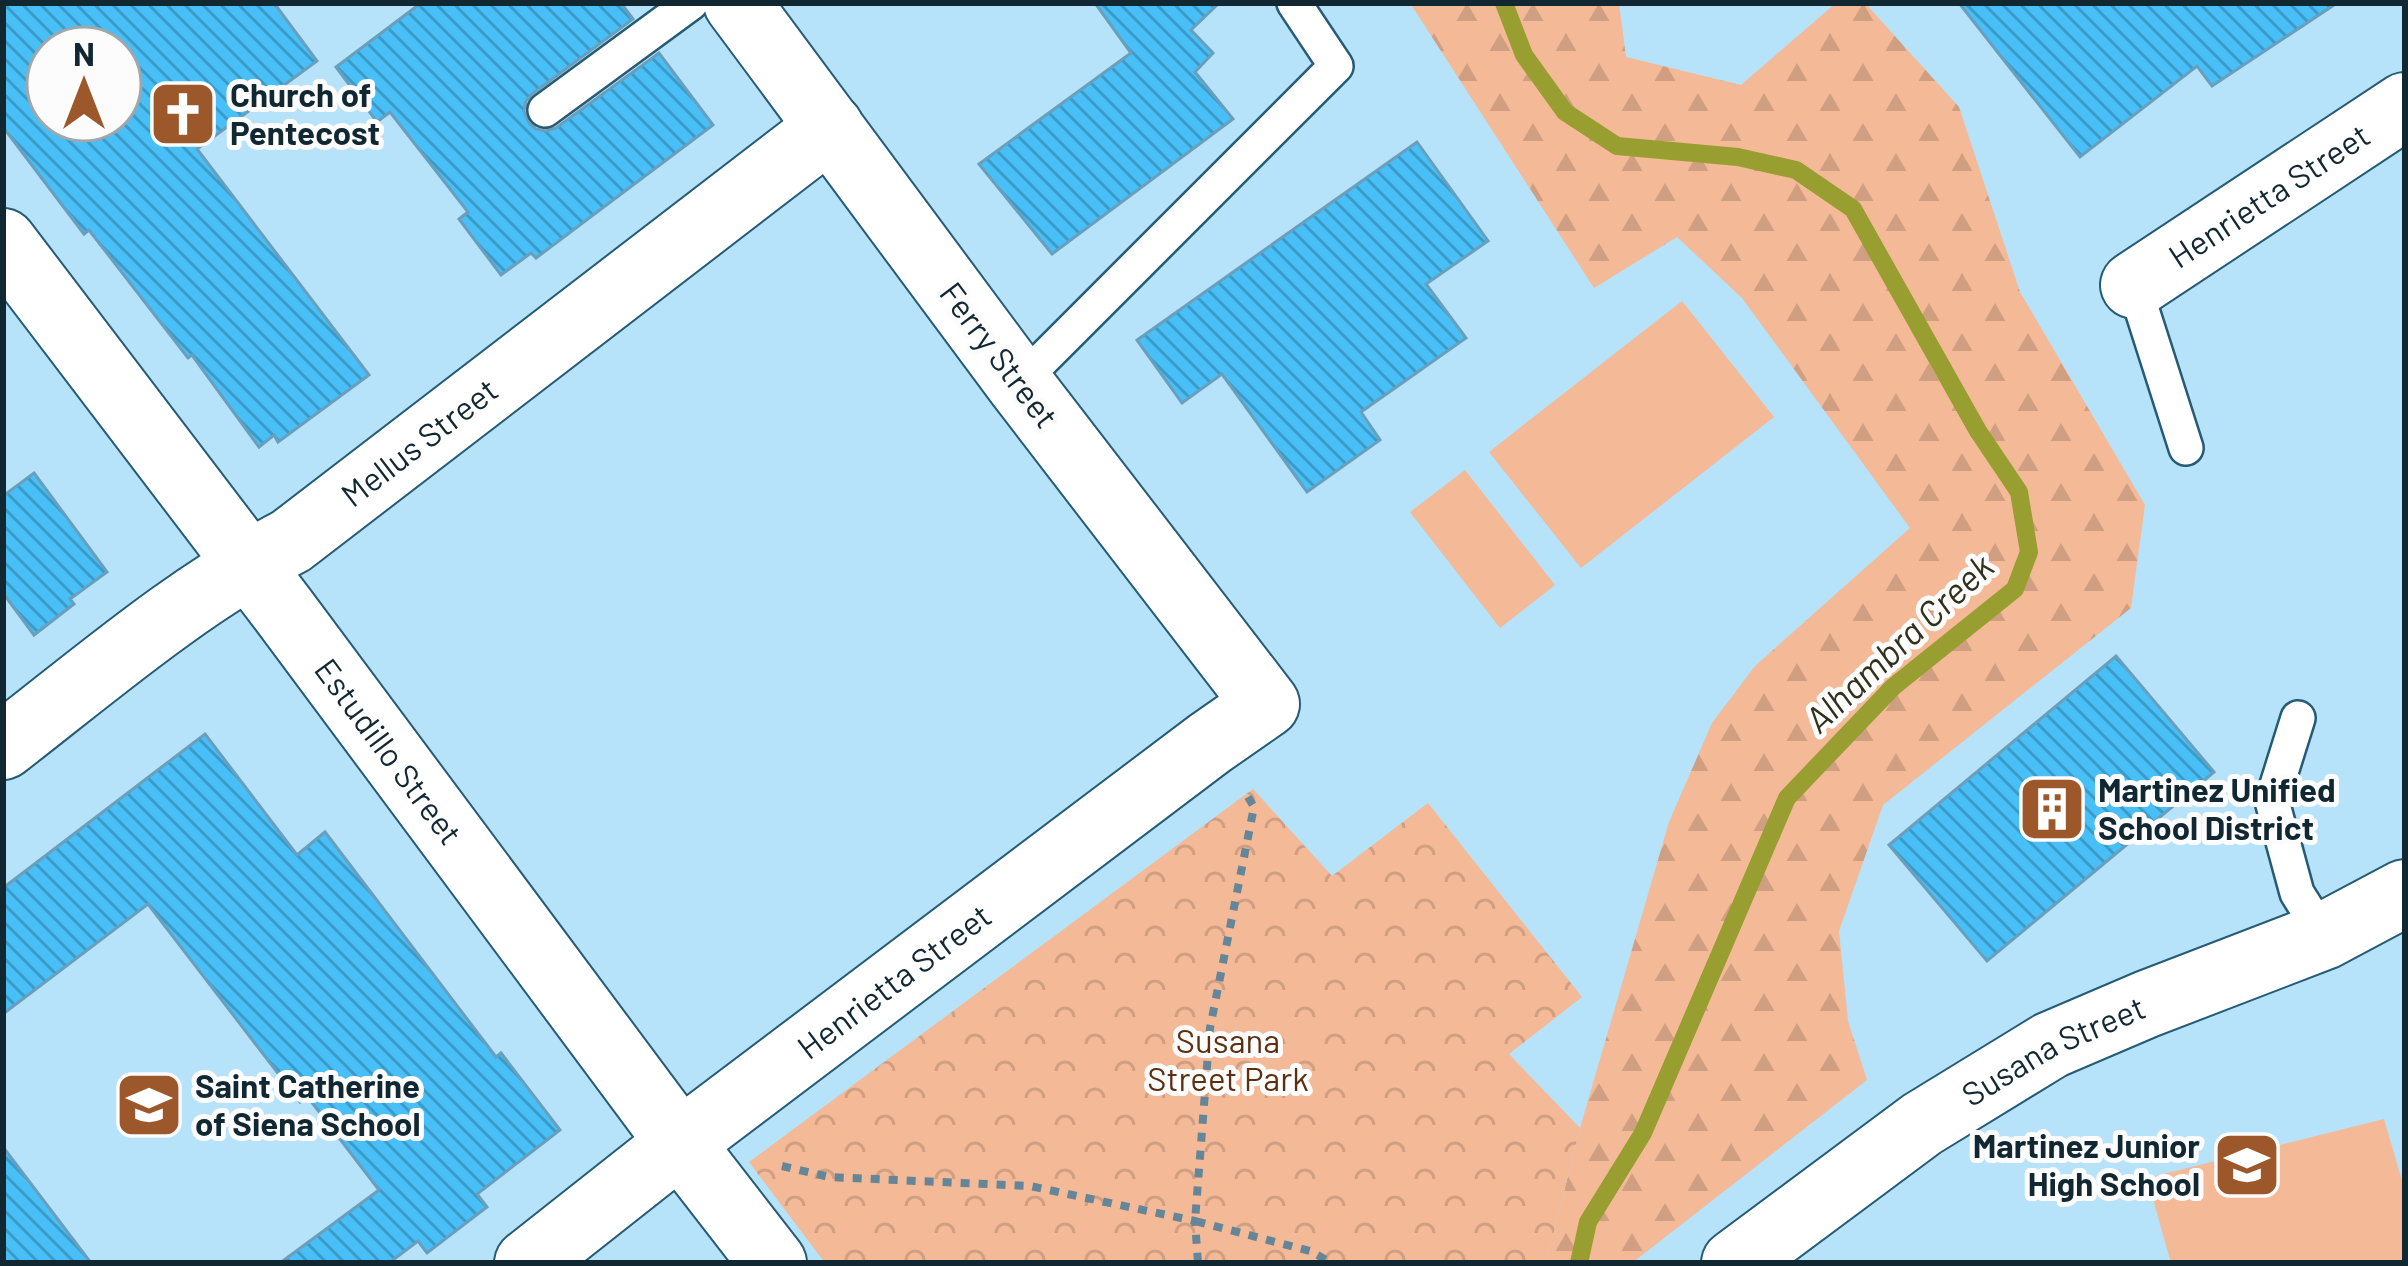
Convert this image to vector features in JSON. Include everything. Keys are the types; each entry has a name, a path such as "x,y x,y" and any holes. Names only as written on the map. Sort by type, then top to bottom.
{"street":[{"name":"Ferry Street","path":"737,3 1018,382 1266,704"},
{"name":"Henrietta Street","path":"2134,285 2394,122"},
{"name":"Mellus Street","path":"3,746 183,607 291,541 830,127"},
{"name":"Estudillo Street","path":"3,242 773,1263"},
{"name":"Henrietta Street","path":"528,1263 680,1143 1266,704"},
{"name":"Susana Street","path":"1735,1263 1922,1124 2051,1045 2324,936 2405,893"}],"lane":[{"path":"545,110 692,3"},
{"path":"1018,382 1336,66 1294,3"},
{"path":"2134,285 2186,448"},
{"path":"2298,718 2272,801 2297,893 2324,936"}],"path":[{"path":"1198,1263 1195,1221 1210,1028 1254,807 1244,792"},
{"path":"778,1165 829,1177 1030,1186 1195,1221 1310,1251 1331,1263"}],"green space":[{"path":"1410,3 1619,3 1626,57 1741,85 1836,3 1865,3 1959,107 2020,292 2145,505 2131,608 1883,805 1839,931 1848,1021 1867,1080 1632,1263 1546,1263 1669,822 1712,723 1755,666 1910,528 1742,298 1677,237 1594,288"},
{"path":"1682,301 1774,417 1581,568 1489,452"},
{"path":"1465,470 1555,585 1500,628 1410,512"},
{"name":"Susana Street Park","path":"1253,789 1332,876 1428,803 1582,997 1509,1054 1580,1128 1546,1263 825,1263 749,1162"},
{"path":"2384,1119 2405,1191 2405,1263 2171,1263 2147,1178"}],"building":[{"path":"3,3 274,3 317,61 197,149 369,375 278,442 274,435 259,447 192,355 188,358 89,230 84,234 3,127"},
{"path":"421,3 621,3 633,19 532,94 524,111 529,123 546,131 556,128 659,53 713,125 536,258 531,253 501,275 459,219 468,212 390,112 377,122 336,67"},
{"path":"1095,3 1219,3 1191,30 1213,53 1195,72 1233,119 1052,254 979,164 1131,53"},
{"path":"1959,3 2337,3 2212,86 2197,66 2080,157"},
{"path":"1417,142 1488,241 1426,284 1466,338 1361,412 1380,440 1307,492 1222,374 1182,403 1137,340"},
{"path":"34,473 107,572 70,599 74,604 34,635 3,593 3,496"},
{"name":"Martinez Unified School District","path":"2116,656 2214,772 1987,961 1889,845"},
{"path":"205,734 297,855 325,832 496,1057 501,1053 560,1130 477,1194 487,1207 427,1253 418,1241 389,1263 280,1263 379,1190 307,1096 300,1102 148,904 3,1014 3,888"},
{"path":"3,1147 91,1263 3,1263"}],"waterway":[{"name":"Alhambra Creek","path":"1504,3 1524,55 1565,112 1617,146 1738,157 1796,170 1853,209 1978,431 2019,492 2029,552 2015,589 1893,687 1787,798 1643,1133 1588,1222 1579,1263"}],"place":[{"name":"Church of Pentecost","path":"183,114"},
{"name":"Martinez Unified School District","path":"2052,809"},
{"name":"Saint Catherine of Siena School","path":"149,1105"},
{"name":"Martinez Junior High School","path":"2247,1165"}]}
